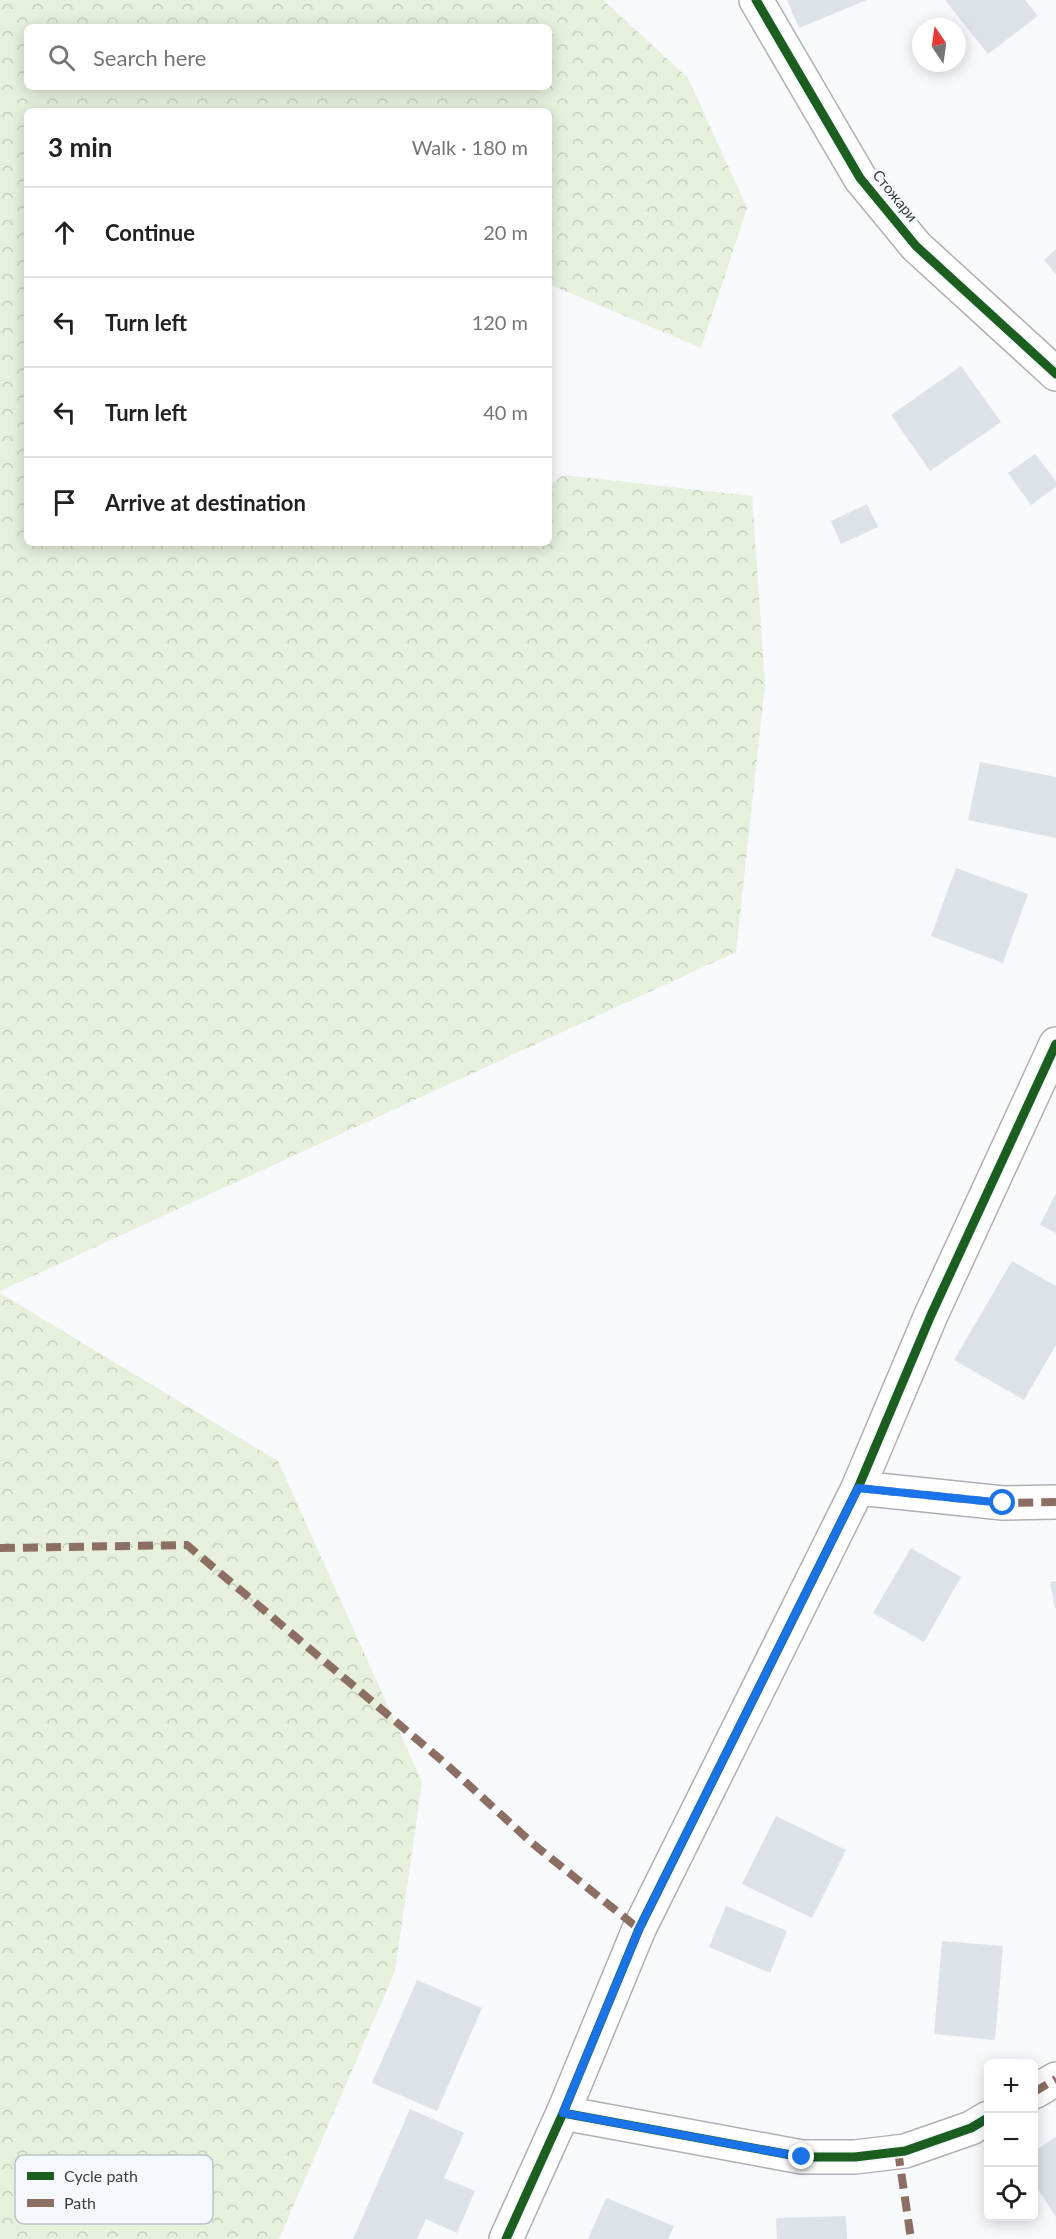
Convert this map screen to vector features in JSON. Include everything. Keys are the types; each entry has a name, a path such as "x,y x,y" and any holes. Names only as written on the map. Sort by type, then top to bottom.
{"street":[{"name":"Стожари","path":"756,0 860,178 916,246 1056,374"},
{"path":"506,2239 563,2113 639,1929 858,1488 931,1315 1056,1044"},
{"path":"858,1488 1003,1503 1056,1502"},
{"path":"1038,2090 1056,2079"},
{"path":"563,2113 802,2157 855,2157 905,2151 971,2128 984,2120"}],"green space":[{"path":"0,0 603,0 688,78 747,208 701,348 552,285 552,108 24,108 24,546 552,546 552,484 563,475 752,496 765,685 736,952 0,1291"},
{"path":"0,1293 278,1461 422,1782 395,1971 279,2239 0,2239"}],"building":[{"path":"787,0 867,0 799,28"},
{"path":"945,0 1025,0 1038,16 988,54 966,26 966,18 959,18"},
{"path":"1056,249 1056,274 1044,260"},
{"path":"961,366 1001,422 930,471 891,415"},
{"path":"1035,454 1056,481 1056,487 1031,505 1008,473"},
{"path":"867,504 878,527 841,544 831,521"},
{"path":"980,762 1056,777 1056,838 968,820"},
{"path":"956,868 1028,894 1003,963 931,936"},
{"path":"1056,1193 1056,1233 1040,1225"},
{"path":"1012,1261 1056,1286 1056,1345 1024,1400 954,1360"},
{"path":"911,1548 961,1577 924,1642 873,1613"},
{"path":"1056,1581 1056,1608 1055,1608 1050,1582"},
{"path":"776,1816 846,1850 812,1918 742,1884"},
{"path":"726,1906 787,1931 770,1973 709,1947"},
{"path":"942,1941 1003,1946 995,2040 934,2034"},
{"path":"417,1980 482,2008 437,2111 372,2083"},
{"path":"410,2109 464,2133 444,2178 475,2191 457,2233 426,2219 417,2239 353,2239"},
{"path":"1056,2137 1056,2217 1038,2189 1038,2148"},
{"path":"606,2198 674,2226 668,2239 588,2239"},
{"path":"846,2216 847,2239 777,2239 776,2218"}],"marked path":[{"path":"858,1488 1003,1503 1056,1502"},
{"path":"0,1548 187,1545 446,1764 532,1843 639,1929"},
{"path":"1038,2090 1056,2079"},
{"path":"898,2151 911,2239"}],"cycle path":[{"path":"756,0 860,178 916,246 1056,374"},
{"path":"506,2239 563,2113 639,1929 858,1488 931,1315 1056,1044"},
{"path":"563,2113 802,2157 855,2157 905,2151 971,2128 984,2120"}],"route":[{"path":"802,2157 563,2113 639,1929 858,1488 1003,1503"}]}
